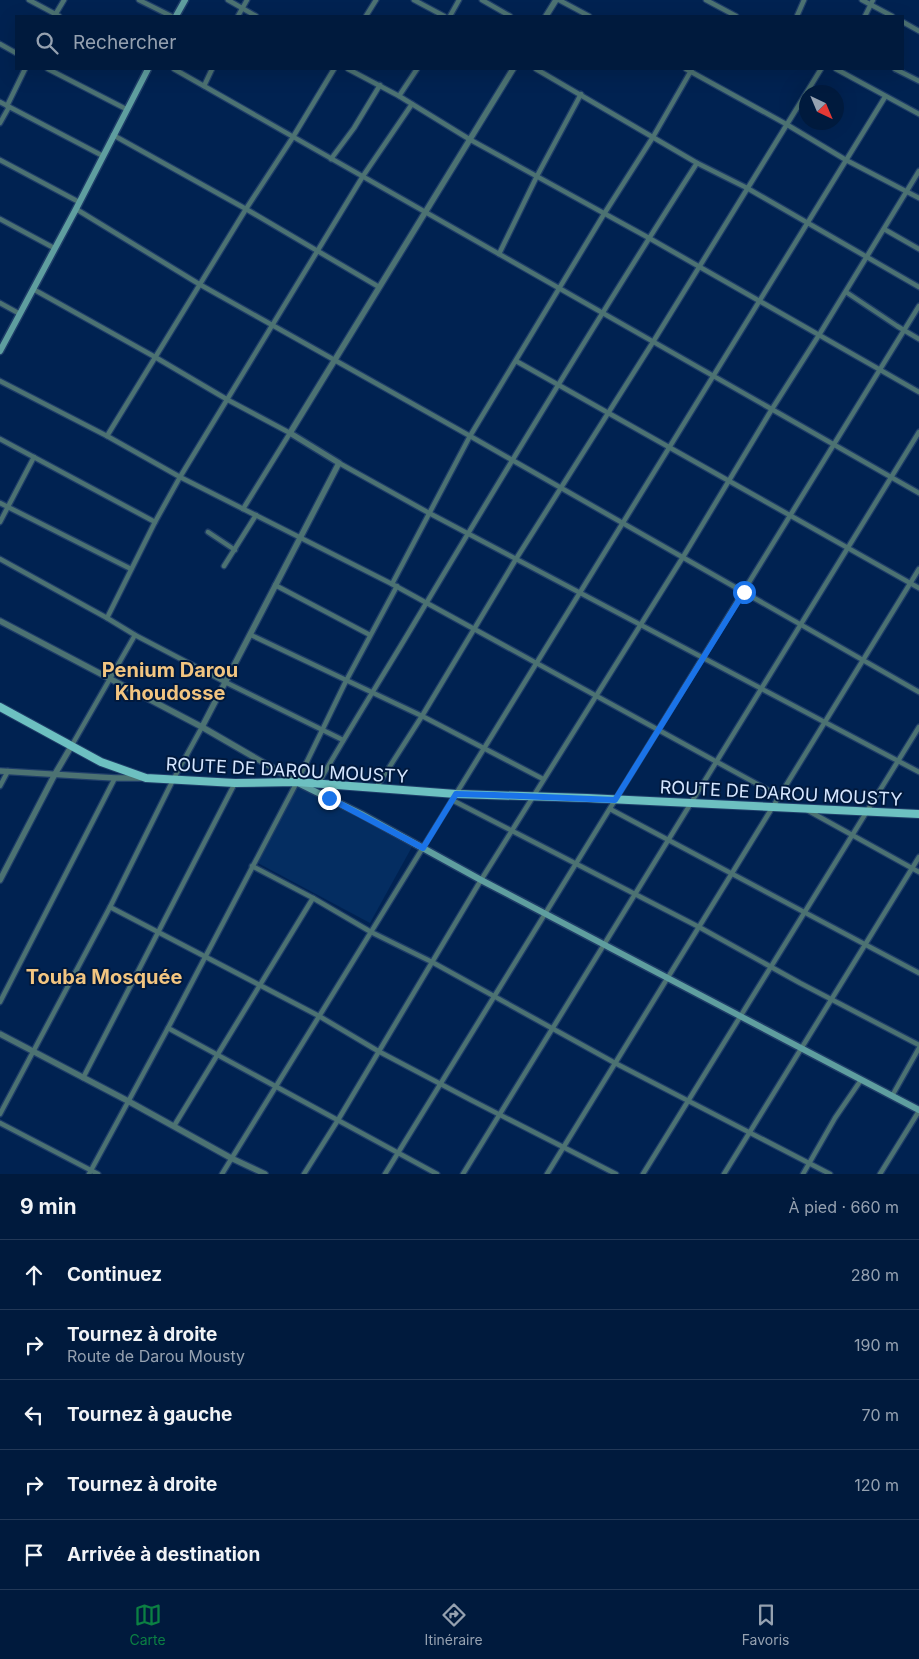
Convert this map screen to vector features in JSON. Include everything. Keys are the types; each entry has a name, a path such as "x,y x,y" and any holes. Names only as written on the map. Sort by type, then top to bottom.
{"main road":[{"path":"177,15 185,0"},
{"path":"0,351 76,210 147,70"},
{"name":"ROUTE DE DAROU MOUSTY","path":"0,707 101,762 146,778 235,783 297,782 454,797 534,796 919,814"},
{"path":"297,782 361,814 482,880 919,1110"}],"street":[{"path":"28,0 55,15"},
{"path":"57,15 64,0"},
{"path":"139,0 169,15"},
{"path":"228,0 254,15"},
{"path":"238,15 246,0"},
{"path":"367,15 376,0"},
{"path":"414,0 442,15"},
{"path":"451,15 459,0"},
{"path":"482,0 508,15"},
{"path":"547,15 557,0 587,15"},
{"path":"706,0 725,14"},
{"path":"797,15 804,0"},
{"path":"862,0 872,2 891,15"},
{"path":"866,15 872,2"},
{"path":"904,23 919,31"},
{"path":"0,44 15,52"},
{"path":"0,122 25,70"},
{"path":"50,70 126,109"},
{"path":"176,70 919,493"},
{"path":"204,86 212,70"},
{"path":"107,436 199,284 333,70"},
{"path":"350,70 380,85 469,139 649,238 879,371 919,392"},
{"path":"399,96 416,70"},
{"path":"243,509 512,70"},
{"path":"538,70 919,287"},
{"path":"90,1172 297,782 429,513 470,436 604,214 653,137 689,70 846,160 919,198"},
{"path":"375,789 422,716 516,559 653,342 820,70"},
{"path":"839,70 919,114"},
{"path":"897,70 919,81"},
{"path":"332,158 354,128 380,85"},
{"path":"499,254 537,176 581,94"},
{"path":"222,1174 885,97"},
{"path":"0,102 103,156"},
{"path":"107,618 155,522 180,477 363,176 412,104"},
{"path":"113,135 246,209 379,287"},
{"path":"0,160 79,202"},
{"path":"318,784 468,533 697,162"},
{"path":"304,1174 543,779 683,557 919,171"},
{"path":"76,210 199,284 335,359 919,692"},
{"path":"0,218 54,248"},
{"path":"884,229 919,249"},
{"path":"32,289 429,513 919,772"},
{"path":"846,292 919,338"},
{"path":"0,303 20,314"},
{"path":"385,1174 919,306"},
{"path":"516,361 919,588"},
{"path":"0,381 107,436 180,477 394,585 779,796"},
{"path":"463,1174 919,432"},
{"path":"0,439 155,522"},
{"path":"0,522 34,457"},
{"path":"0,1114 110,907 173,780 251,635 339,463"},
{"path":"0,502 131,569"},
{"path":"224,566 256,516"},
{"path":"208,532 235,550"},
{"path":"0,559 135,635 343,740"},
{"path":"547,1174 919,569"},
{"path":"275,585 370,635"},
{"path":"0,621 202,727 297,782"},
{"path":"0,880 55,774 135,635"},
{"path":"251,635 346,681 374,692 485,747 543,779"},
{"path":"643,1174 919,727"},
{"path":"0,771 146,778"},
{"path":"0,786 8,771"},
{"path":"0,1002 115,778"},
{"path":"83,1078 235,783"},
{"path":"454,797 512,832 699,927 919,1046 892,1096"},
{"path":"610,809 919,973"},
{"path":"806,809 919,872"},
{"path":"724,1174 919,857"},
{"path":"252,866 313,898 371,932 495,996 615,1063 830,1174"},
{"path":"174,1126 216,1054 313,898"},
{"path":"110,907 319,1016 378,1051 499,1115 616,1174"},
{"path":"168,1028 437,1174"},
{"path":"0,1034 128,1101 231,1158 266,1174"},
{"path":"803,1174 835,1118 861,1080"},
{"path":"880,1174 919,1110"},
{"path":"0,1123 90,1172 98,1174"}],"shaded area":[{"path":"299,783 413,845 370,923 256,862"}],"district":[{"name":"Penium Darou Khoudosse","path":"170,682"},
{"name":"Touba Mosquée","path":"104,977"}],"route":[{"path":"329,798 423,848 456,794 615,800 744,592"}]}
